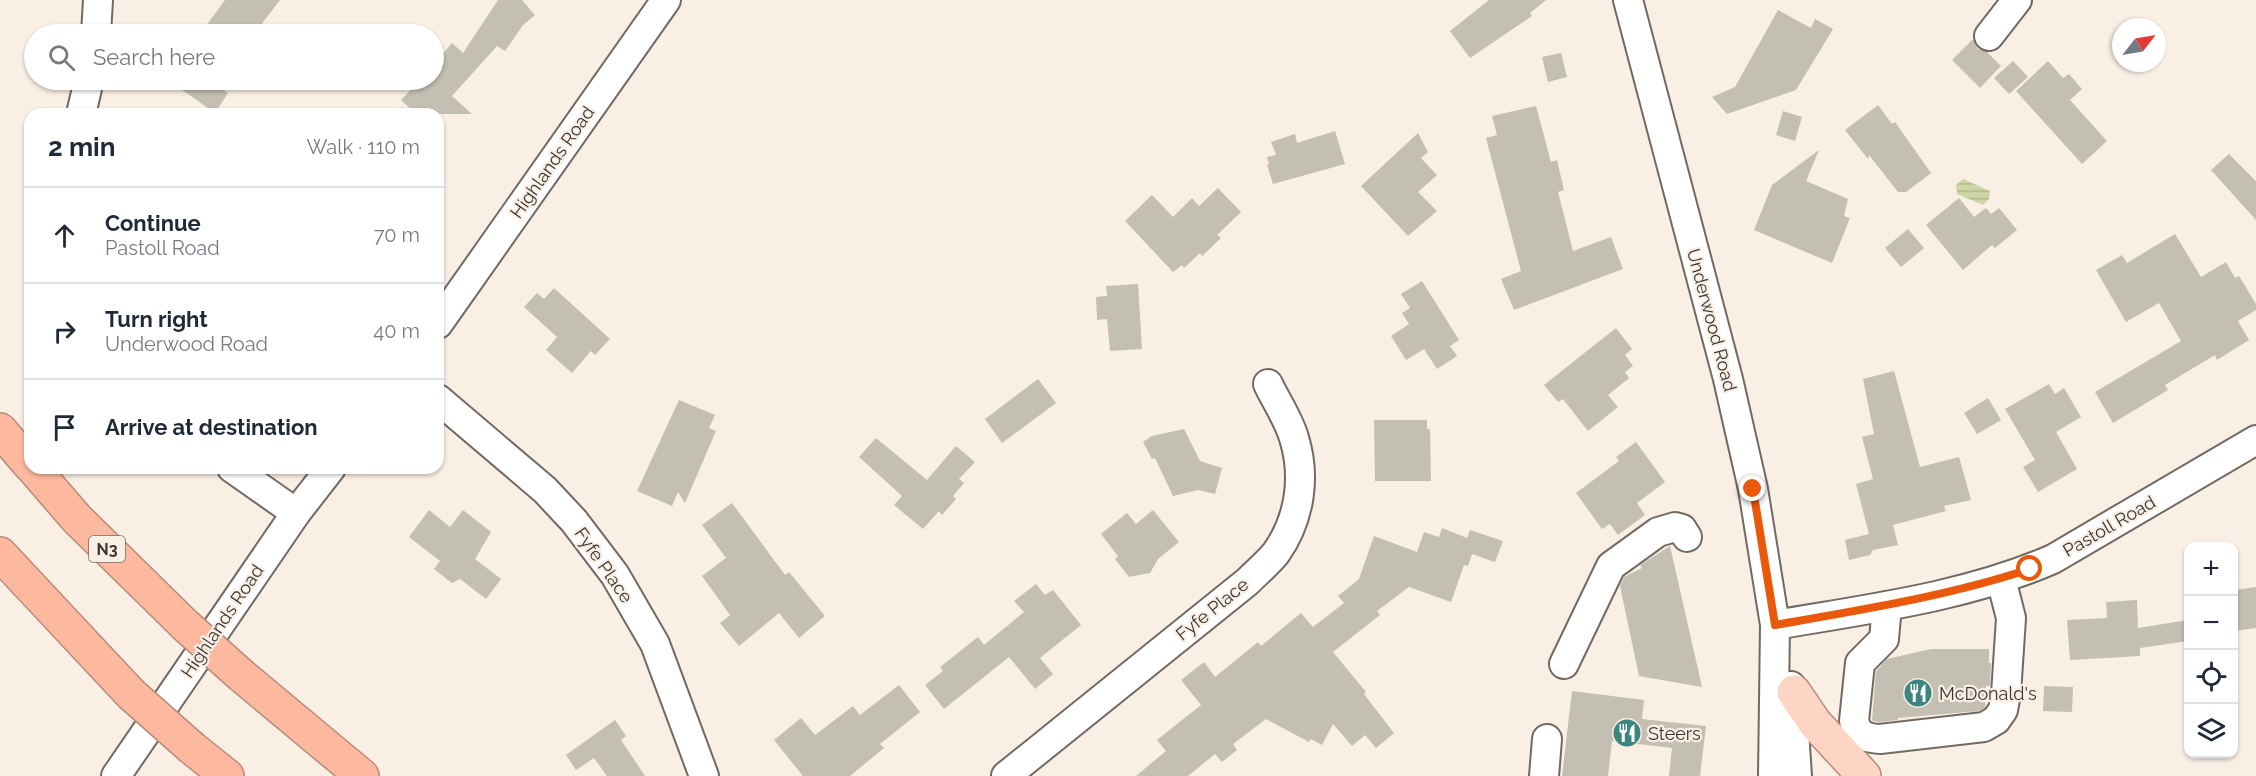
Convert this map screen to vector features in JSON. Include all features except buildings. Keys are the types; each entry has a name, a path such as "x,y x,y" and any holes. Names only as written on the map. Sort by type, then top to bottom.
{"highway":[{"name":"N3","path":"0,430 24,458"},
{"name":"N3","path":"38,474 76,519 185,625 242,676 362,776"},
{"path":"0,555 131,693 227,776"}],"main road":[{"path":"1794,692 1815,723 1864,776"}],"street":[{"path":"97,24 98,0"},
{"name":"Highlands Road","path":"444,315 666,0"},
{"name":"Underwood Road","path":"1628,0 1728,379 1753,489 1776,634 1794,692 1797,776"},
{"path":"1989,36 2017,0"},
{"path":"82,108 87,90"},
{"name":"Fyfe Place","path":"1006,776 1247,582 1276,554 1292,526 1300,493 1300,468 1294,437 1268,384"},
{"name":"Fyfe Place","path":"444,404 545,490 574,521 615,575 655,644 704,776"},
{"name":"Pastoll Road","path":"1776,634 2001,579 2053,559 2256,440"},
{"path":"241,474 296,513"},
{"name":"Highlands Road","path":"116,776 296,513 326,474"},
{"path":"1564,664 1611,566 1666,528 1682,529 1688,537"},
{"path":"1887,606 1884,639 1860,663 1854,721 1863,737 1880,739 1984,727 1996,720 2003,710 2006,694 2011,618 2001,579"},
{"name":"Underwood Road","path":"1773,776 1776,634"},
{"path":"1544,776 1547,739"}],"shaded area":[{"path":"1963,179 1990,191 1989,199 1983,205 1957,194 1956,185"}],"place":[{"name":"McDonald's","path":"1918,693"},
{"name":"Steers","path":"1627,733"}],"route":[{"path":"1753,489 1775,625 1887,606 2001,579 2030,569"}]}
